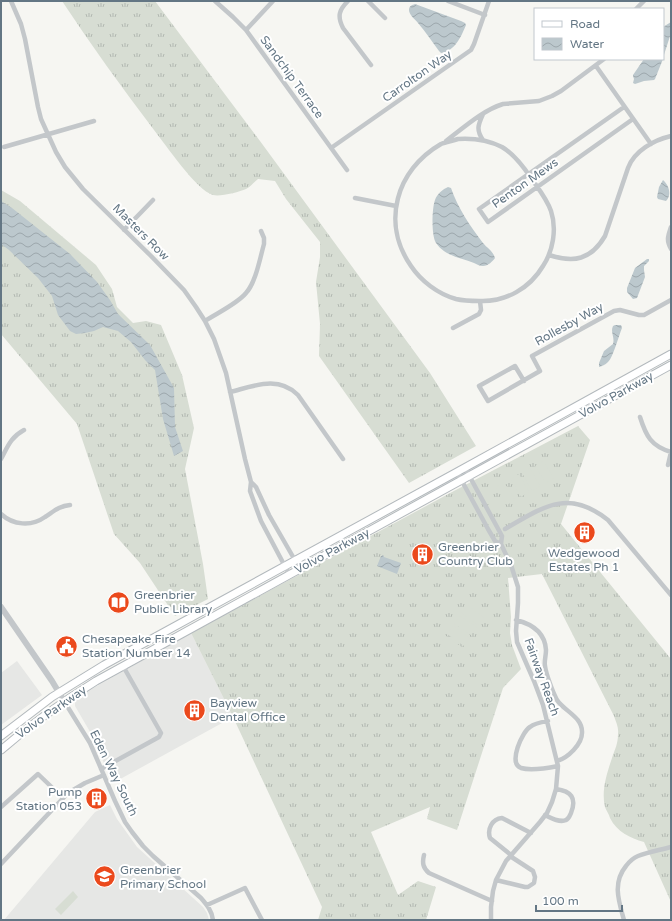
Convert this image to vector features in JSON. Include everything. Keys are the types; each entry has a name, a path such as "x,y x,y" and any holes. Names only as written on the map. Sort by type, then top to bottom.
{"main road":[{"name":"Volvo Parkway","path":"1,736 58,692 104,665 671,354"},
{"name":"Volvo Parkway","path":"1,750 38,719 96,681 671,365"}],"street":[{"name":"Masters Row","path":"11,1 21,24 25,39 41,119 56,152 83,189 184,290 205,320 221,356 251,482 250,491 258,515 290,574"},
{"name":"Sandchip Terrace","path":"215,1 234,17 246,30 347,170"},
{"path":"246,30 273,1"},
{"path":"348,1 342,8 339,15 340,22 371,65"},
{"path":"368,1 385,18"},
{"path":"448,1 485,14"},
{"name":"Carrolton Way","path":"331,148 471,50 489,1"},
{"path":"442,144 458,139 474,139 494,144 508,151 519,161 543,195 549,207 552,216 553,236 549,256 540,272 528,284 512,295 486,302 466,301 447,296 422,279 414,271 403,253 397,239 395,221 396,206 402,186 410,171 423,157 492,108 502,104 539,101 545,99 561,91 603,60"},
{"path":"596,66 651,144"},
{"name":"Penton Mews","path":"624,107 479,209 488,222 633,119"},
{"path":"483,114 478,130 484,141"},
{"path":"4,147 94,120"},
{"path":"549,256 571,260 585,256 594,251 605,236 630,162 636,155 651,144 671,136"},
{"path":"355,198 396,206"},
{"path":"124,230 153,200"},
{"path":"671,227 668,237 668,244 671,249"},
{"path":"205,320 236,302 250,288 264,244 264,238 261,231"},
{"name":"Rollesby Way","path":"524,381 515,366 479,386 488,401 524,381 540,371 532,356 614,311 620,310 638,315 644,315 671,300"},
{"path":"453,328 479,314 481,310 480,301"},
{"path":"230,392 269,384 280,384 289,388 298,395 343,459"},
{"path":"640,417 647,437 662,449 671,452 668,465"},
{"path":"1,458 10,441 24,430"},
{"name":"Fairway Reach","path":"465,468 502,536 501,544 517,581 517,642 538,691 548,721 558,763 556,789 552,802 545,816 503,865 496,880 491,907 491,920"},
{"name":"Fairway Reach","path":"457,472 495,541 501,544"},
{"name":"Masters Row","path":"251,482 256,487 269,515 300,568"},
{"path":"505,529 537,511 554,504 566,503 585,506 598,512 608,520 671,595"},
{"path":"1,514 14,522 26,524 39,521 60,507 70,505"},
{"path":"1,606 64,701"},
{"path":"516,620 531,625 542,636 546,647 545,667 555,696 578,721 581,726 582,733 579,743 568,756 558,763 542,769 522,768 518,766 515,756 525,731 532,725 548,721"},
{"path":"101,769 159,737 160,733 123,666"},
{"name":"Eden Way South","path":"64,701 90,743 121,815 137,838 153,856 207,905 213,920"},
{"path":"1,806 38,774 63,798"},
{"path":"1,864 72,790 104,775"},
{"path":"545,816 562,821 566,820 570,816 574,806 574,800 566,791 556,789"},
{"path":"496,880 525,887 534,883 535,877 533,871 510,856 490,838 488,834 494,820 502,818 531,833"},
{"path":"624,920 617,891 622,870 627,864 638,856 671,847"},
{"path":"424,855 423,865 429,873 492,901"},
{"path":"207,905 245,888 262,920"}],"shaded area":[{"path":"191,633 233,717 113,783 89,730 75,706 77,698"},
{"path":"17,661 42,695 1,725 1,673"},
{"name":"Greenbrier Primary School","path":"110,805 117,819 137,847 203,907 209,920 4,920 95,812"}],"green space":[{"path":"62,1 155,1 260,141 430,373 476,446 409,483 319,356 320,324 316,282 320,257 320,242 286,199 275,181 258,179 246,189 220,195 213,195 198,185 130,98"},
{"path":"1,190 20,201 96,265 112,289 117,307 133,323 146,321 161,325 182,375 194,428 185,469 208,599 175,616 140,563 114,534 77,424 1,334"},
{"name":"Greenbrier Country Club","path":"578,426 590,440 561,524 671,659 671,902 644,842 634,839 620,831 613,823 605,807 604,788 608,770 617,744 617,725 614,716 542,574 508,578 511,617 510,633 512,645 521,669 503,688 457,830 427,819 430,807 371,832 398,895 418,881 436,887 426,920 318,920 322,907 233,717 191,633 452,492"},
{"path":"543,461 554,478 546,483 535,466"},
{"path":"530,468 540,486 532,491 522,473"},
{"path":"519,474 529,492 521,497 511,479"},
{"path":"504,482 515,500 507,505 496,487"},
{"path":"467,605 484,617 478,625 461,613"},
{"path":"460,616 477,627 471,635 454,624"},
{"path":"453,626 470,638 464,646 447,634"},
{"path":"446,636 463,648 457,656 440,644"},
{"path":"73,891 78,897 61,915 55,909"}],"water":[{"path":"415,4 465,23 466,25 462,34 454,46 446,52 441,53 439,51 410,14 410,8"},
{"path":"671,22 671,33 664,55 664,26"},
{"path":"643,60 663,60 654,80 635,84 633,83 633,75"},
{"path":"663,180 669,190 669,196 666,201 658,199 657,197 659,187"},
{"path":"448,187 451,188 457,203 469,223 495,258 487,265 480,266 449,254 436,243 434,239 434,204 436,198 442,190"},
{"path":"1,201 70,254 97,282 118,314 150,345 174,388 175,427 183,451 174,456 163,419 155,370 131,342 118,331 103,327 85,333 76,334 70,331 58,315 52,296 38,278 1,244"},
{"path":"649,259 649,261 644,266 645,277 637,298 633,299 627,292 627,288 635,268"},
{"path":"615,325 621,325 622,328 614,351 610,360 605,365 599,367 604,351 613,344 612,328"},
{"path":"382,555 401,563 397,574 377,566"}],"place":[{"name":"Wedgewood Estates Ph 1","path":"584,532"},
{"name":"Greenbrier Country Club","path":"423,554"},
{"name":"Greenbrier Public Library","path":"118,602"},
{"name":"Chesapeake Fire Station Number 14","path":"67,646"},
{"name":"Bayview Dental Office","path":"194,710"},
{"name":"Pump Station 053","path":"97,799"},
{"name":"Greenbrier Primary School","path":"105,877"}]}
